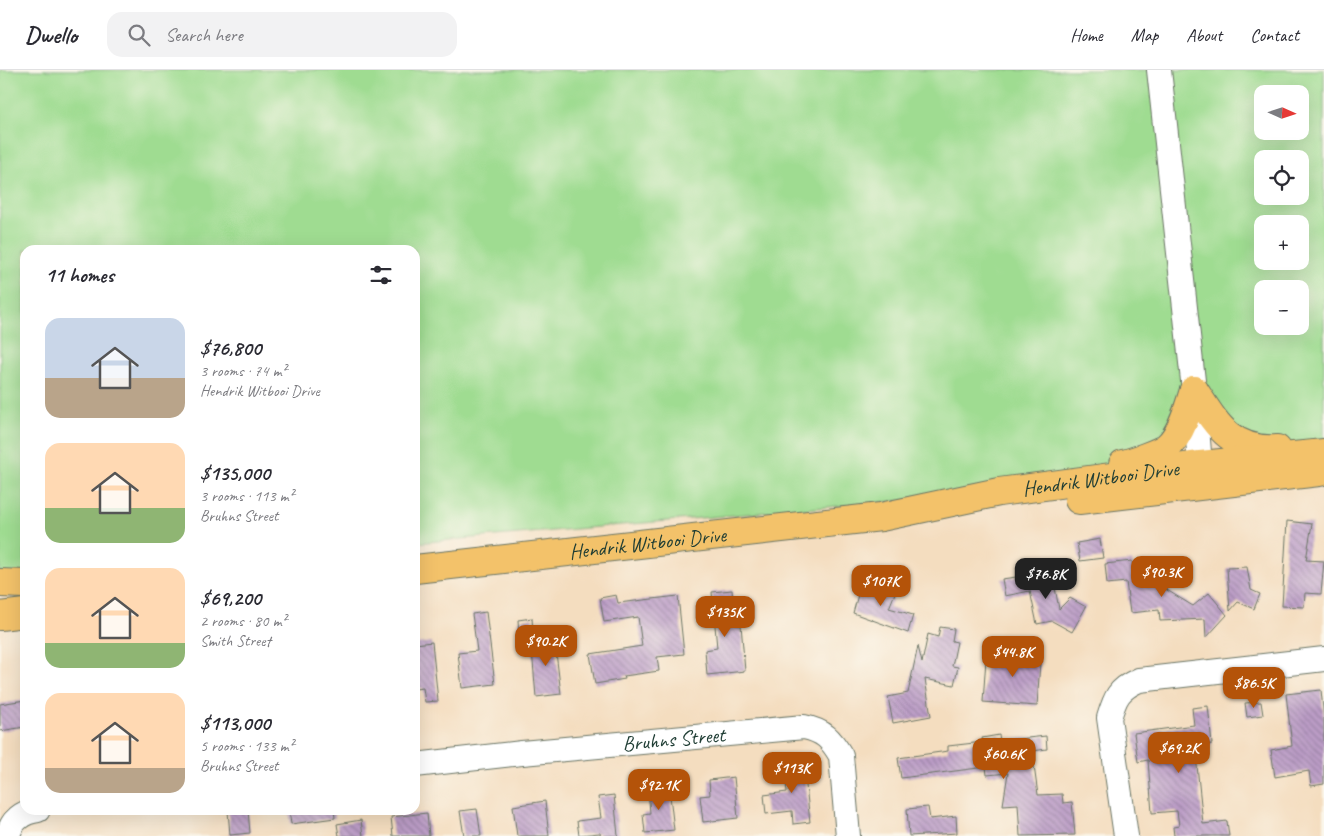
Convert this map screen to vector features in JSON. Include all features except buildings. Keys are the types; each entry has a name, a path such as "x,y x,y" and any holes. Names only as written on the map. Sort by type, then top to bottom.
{"main road":[{"path":"1194,390 1218,426 1236,440 1252,447 1265,449 1324,446"},
{"path":"999,492 1132,462 1166,447 1175,436 1188,410 1194,390"},
{"name":"Hendrik Witbooi Drive","path":"881,517 927,517 990,512 1324,453"},
{"name":"Hendrik Witbooi Drive","path":"420,568 881,517 999,492 1202,475 1324,471"},
{"path":"0,583 20,584"},
{"path":"0,616 20,614"}],"street":[{"path":"1159,70 1202,475"},
{"path":"1126,836 1109,718 1121,690 1139,680 1324,659"},
{"name":"Bruhns Street","path":"420,764 804,727 818,730 835,745 841,756 848,836"},
{"path":"8,836 17,818 21,815"}],"green space":[{"path":"0,70 1324,70 1324,446 1265,449 1188,410 1132,462 999,492 420,543 420,245 20,245 20,578 0,580"}]}
